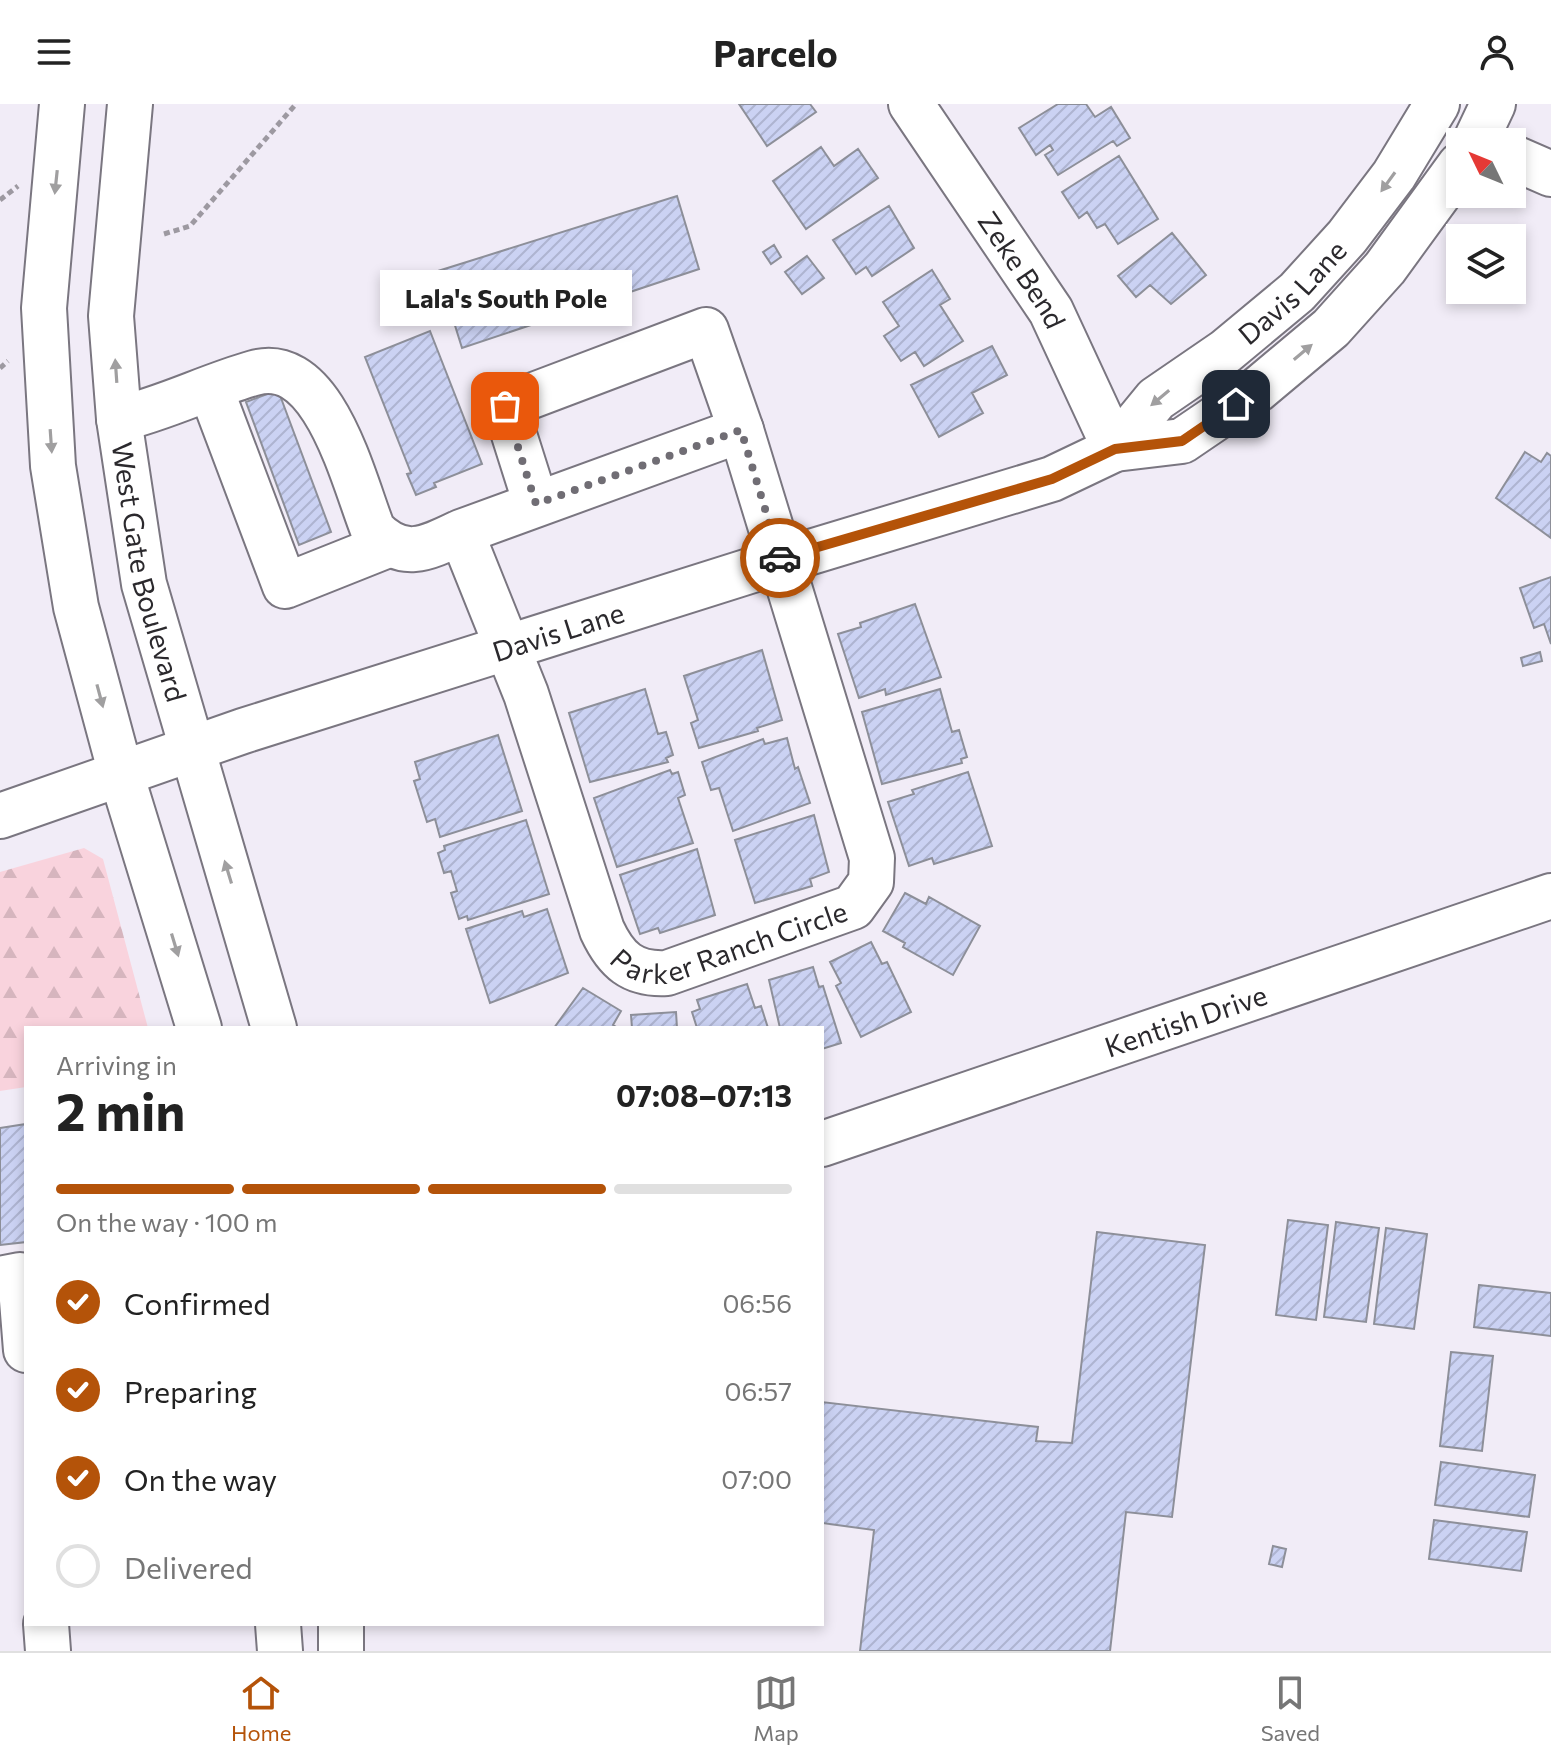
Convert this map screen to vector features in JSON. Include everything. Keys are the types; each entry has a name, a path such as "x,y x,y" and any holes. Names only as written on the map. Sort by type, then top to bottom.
{"street":[{"path":"62,104 44,308 53,466 76,607 121,774 198,1026"},
{"name":"West Gate Boulevard","path":"130,104 111,316 119,419 144,584 273,1026"},
{"name":"Zeke Bend","path":"911,104 1051,311 1115,449"},
{"path":"1482,128 1493,104"},
{"path":"1434,110 1458,128"},
{"name":"Davis Lane","path":"1115,449 1156,399 1226,351 1297,292 1347,237 1394,175 1434,110"},
{"path":"1526,163 1551,174"},
{"name":"Davis Lane","path":"0,816 191,749 781,561 1052,479 1115,449 1182,441 1257,390 1331,328 1367,288 1446,188"},
{"name":"Parker Ranch Circle","path":"461,532 509,650 610,947 636,971 667,973 853,907 871,882 872,858 793,611 741,430 706,330 505,406 536,504"},
{"path":"119,419 157,411 256,372 276,370 293,375 310,388 321,402 373,530 388,545 405,551 437,544 461,532 741,430"},
{"path":"211,390 285,586 388,545"},
{"name":"Kentish Drive","path":"824,1143 1551,896"},
{"path":"0,1279 20,1275 24,1325"},
{"path":"46,1626 48,1651"},
{"path":"278,1626 280,1651"},
{"path":"341,1626 341,1651"}],"path":[{"path":"164,234 190,226 296,104"},
{"path":"0,200 18,186"},
{"path":"0,368 8,361"}],"green space":[{"path":"84,848 103,859 147,1026 24,1026 24,1087 0,1091 0,872"}],"building":[{"path":"739,104 810,104 816,112 767,146"},
{"path":"1058,104 1086,104 1095,117 1111,107 1130,138 1117,146 1113,141 1058,175 1045,155 1053,150 1050,145 1036,155 1019,128"},
{"path":"821,147 834,166 858,149 878,178 806,229 773,181"},
{"path":"1119,156 1158,219 1118,244 1105,224 1097,228 1087,212 1079,218 1062,192"},
{"path":"677,196 699,269 462,348 438,271"},
{"path":"889,206 914,248 872,276 866,267 856,274 833,240"},
{"path":"1172,233 1206,275 1171,304 1150,285 1136,297 1118,276"},
{"path":"774,245 781,257 771,264 763,252"},
{"path":"807,256 824,278 802,294 785,272"},
{"path":"932,270 950,299 940,305 963,341 924,366 915,352 901,361 884,336 899,326 883,302"},
{"path":"430,331 482,464 434,483 436,487 416,495 407,474 411,473 365,357"},
{"path":"992,346 1007,375 972,393 983,413 939,437 911,385"},
{"path":"278,390 331,532 299,545 246,402"},
{"path":"1525,452 1541,462 1547,453 1551,456 1551,538 1496,498"},
{"path":"1551,577 1551,644 1544,624 1534,628 1520,588"},
{"path":"915,604 941,677 886,695 885,689 859,698 838,634"},
{"path":"762,650 782,720 757,728 758,731 699,748 691,723 698,720 684,676"},
{"path":"1540,652 1542,661 1523,666 1521,658"},
{"path":"645,689 658,734 666,732 673,755 666,758 668,762 590,782 569,713"},
{"path":"940,689 952,732 959,730 967,757 961,759 962,763 882,784 862,712"},
{"path":"498,735 522,811 440,837 435,819 427,822 414,781 420,779 415,762"},
{"path":"787,738 795,769 798,767 810,803 733,831 719,788 711,790 702,762 763,739 765,744"},
{"path":"670,770 672,774 678,772 685,795 678,798 693,843 617,867 594,798"},
{"path":"968,772 992,846 934,864 932,858 909,866 888,802 914,794 912,790"},
{"path":"814,815 829,872 810,879 812,886 755,903 735,840"},
{"path":"526,820 549,894 468,920 467,916 459,919 451,893 457,891 451,871 444,873 438,853 445,850 444,846"},
{"path":"697,849 715,915 660,933 658,928 640,934 620,875"},
{"path":"905,893 926,904 929,897 980,926 953,975 903,947 905,943 883,931"},
{"path":"547,909 568,973 490,1003 466,929 522,911 524,917"},
{"path":"871,942 882,964 887,962 911,1012 861,1037 836,986 841,983 830,962"},
{"path":"813,967 819,987 823,986 841,1043 824,1048 824,1026 780,1026 769,980"},
{"path":"747,984 755,1008 761,1006 767,1026 696,1026 692,1012 700,1009 697,1000"},
{"path":"583,988 621,1011 615,1026 555,1026"},
{"path":"676,1012 677,1026 632,1026 631,1015"},
{"path":"24,1124 24,1242 0,1245 0,1128"},
{"path":"1288,1220 1328,1225 1316,1320 1276,1315"},
{"path":"1336,1222 1379,1228 1366,1322 1324,1317"},
{"path":"1386,1228 1427,1234 1414,1329 1374,1324"},
{"path":"1097,1232 1205,1245 1172,1517 1126,1512 1110,1651 860,1651 874,1530 824,1523 824,1402 1038,1427 1036,1441 1072,1443"},
{"path":"1479,1285 1551,1293 1551,1336 1474,1327"},
{"path":"1451,1352 1493,1356 1482,1451 1440,1446"},
{"path":"1441,1462 1535,1475 1529,1517 1435,1505"},
{"path":"1434,1520 1527,1532 1521,1571 1429,1559"},
{"path":"1273,1546 1286,1549 1282,1567 1269,1564"}],"way so far":[{"path":"505,406 536,504 741,430 780,558"}],"place":[{"name":"Lala's South Pole","path":"505,406"}],"route":[{"path":"780,558 781,561 1052,479 1115,449 1182,441 1236,404"}]}
